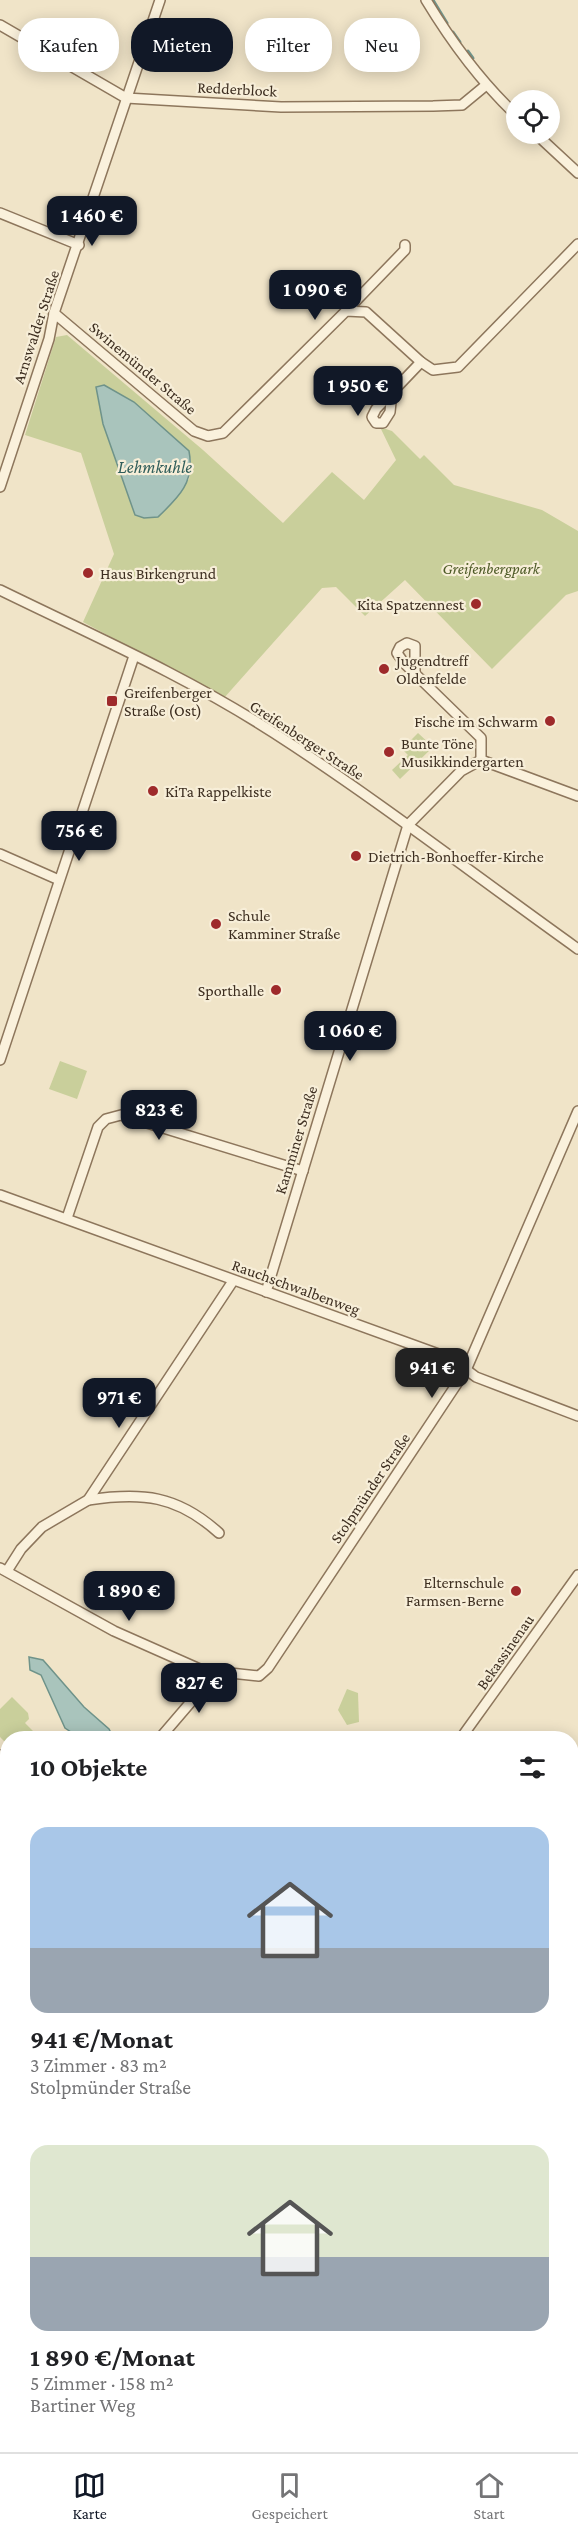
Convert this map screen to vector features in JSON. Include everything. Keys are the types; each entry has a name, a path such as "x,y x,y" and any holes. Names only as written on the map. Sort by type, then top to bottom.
{"street":[{"name":"Arnswalder Straße","path":"0,487 49,339 54,313 160,0"},
{"path":"426,0 448,38 485,86 506,106"},
{"name":"Redderblock","path":"0,25 126,98 281,107 433,106 462,105 485,86"},
{"path":"547,144 578,173"},
{"path":"0,213 78,245"},
{"name":"Swinemünder Straße","path":"54,313 194,431 208,436 223,433 405,250 405,244"},
{"path":"346,311 366,312 421,362 433,370 458,367 578,244"},
{"path":"392,392 421,362"},
{"name":"Greifenberger Straße","path":"0,590 134,656 273,732 408,825 578,949"},
{"path":"0,1060 134,656"},
{"path":"416,673 481,738 481,760"},
{"path":"408,825 461,771 481,760 578,796"},
{"name":"Kamminer Straße","path":"266,1292 408,825"},
{"path":"0,854 59,880"},
{"name":"Stolpmünder Straße","path":"202,1670 259,1676 267,1668 466,1370 578,1111"},
{"path":"66,1218 98,1127 106,1119 121,1115 303,1171"},
{"name":"Rauchschwalbenweg","path":"0,1195 452,1359 476,1377 578,1416"},
{"path":"88,1500 233,1281"},
{"path":"166,1731 190,1703 202,1670 114,1631 3,1570 42,1527 88,1500 137,1496 167,1500 198,1514 219,1533"},
{"name":"Bekassinenau","path":"466,1731 576,1581"}],"green space":[{"name":"Greifenbergpark","path":"67,335 203,450 283,523 332,472 364,500 396,460 380,427 392,431 420,459 424,455 454,485 542,510 578,531 578,591 566,595 492,669 405,580 365,616 336,587 322,588 224,698 83,622 114,554 81,453 25,435 56,337","holes":["104,385 134,402 189,451 191,462 189,480 98,398 96,387"]},
{"path":"418,733 433,747 400,779 392,770 408,755 402,749"},
{"path":"60,1061 87,1071 77,1099 49,1089"},
{"path":"347,1689 358,1693 359,1722 347,1725 338,1710"},
{"path":"12,1697 28,1713 29,1719 25,1723 33,1731 0,1731 0,1709"}],"water":[{"name":"Lehmkuhle","path":"104,385 134,402 189,451 190,472 184,488 173,503 158,517 144,518 135,515 103,424 96,387"},
{"path":"29,1657 43,1660 84,1707 110,1731 70,1731 65,1728 41,1675 30,1670"}],"waterway":[{"path":"433,0 447,23"},
{"path":"453,32 460,42"},
{"path":"468,51 473,58"}],"place":[{"name":"Haus Birkengrund","path":"88,573"},
{"name":"Kita Spatzennest","path":"476,604"},
{"name":"Jugendtreff Oldenfelde","path":"384,669"},
{"name":"Greifenberger Straße (Ost)","path":"112,701"},
{"name":"Fische im Schwarm","path":"550,721"},
{"name":"Bunte Töne Musikkindergarten","path":"389,752"},
{"name":"KiTa Rappelkiste","path":"153,791"},
{"name":"Dietrich-Bonhoeffer-Kirche","path":"356,856"},
{"name":"Schule Kamminer Straße","path":"216,924"},
{"name":"Sporthalle","path":"276,990"},
{"name":"Elternschule Farmsen-Berne","path":"516,1591"}]}
